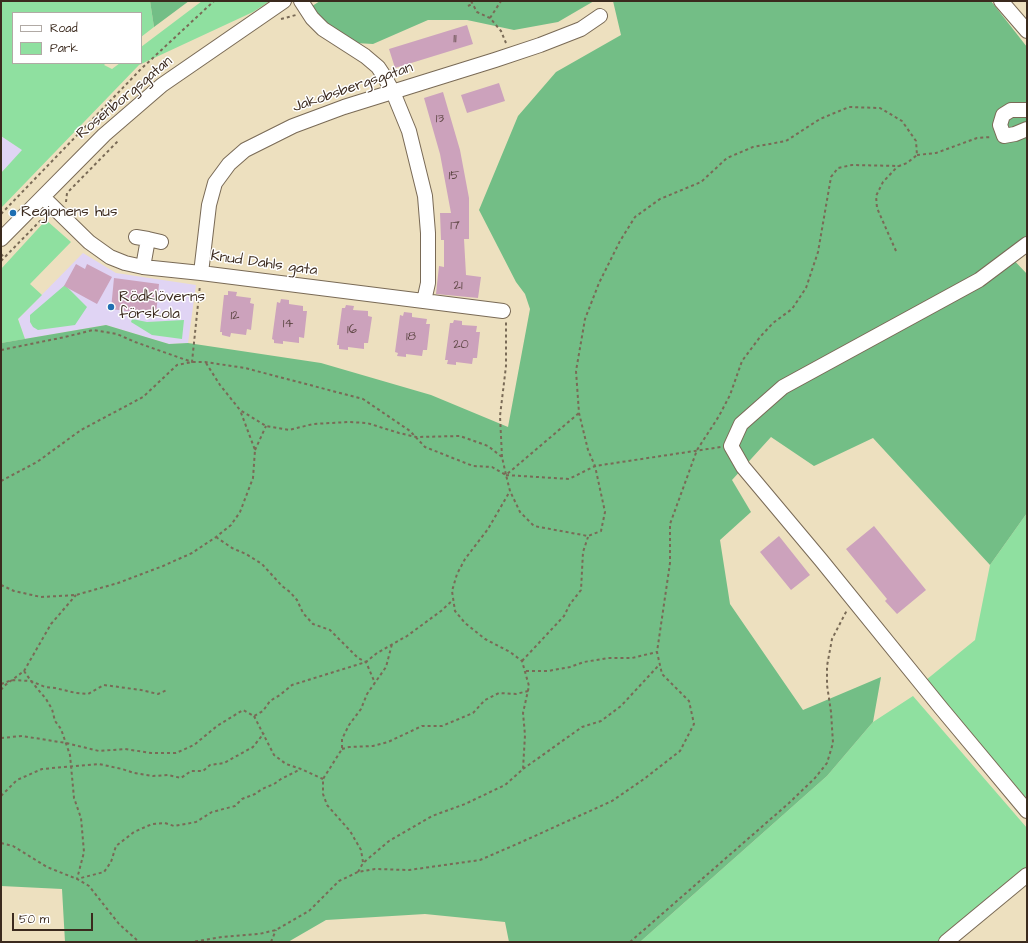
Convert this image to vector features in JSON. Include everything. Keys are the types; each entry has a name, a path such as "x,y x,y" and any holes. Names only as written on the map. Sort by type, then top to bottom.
{"street":[{"name":"Rosenborgsgatan","path":"1,239 104,135 162,85 284,1"},
{"path":"1001,1 1027,32"},
{"path":"303,5 312,18 323,29 372,61 384,76 393,92 410,131 425,196 428,233 428,283 424,301"},
{"name":"Jakobsbergsgatan","path":"201,273 211,195 221,174 235,158 245,150 262,140 293,126 344,107 510,56 581,29 600,16"},
{"path":"1027,110 1011,110 1003,115 1000,125 1004,136 1015,134 1027,129"},
{"name":"Knud Dahls gata","path":"43,198 89,242 110,256 125,263 143,267 201,273 503,312"},
{"path":"143,267 149,239"},
{"path":"1027,244 980,280 783,387 741,424 731,446 744,468 1027,811"},
{"path":"946,942 1027,875"}],"path":[{"path":"1,214 141,69 214,1"},
{"path":"490,18 501,1"},
{"path":"468,6 471,2 477,12 490,18 501,31 510,56"},
{"path":"279,19 295,15 303,5"},
{"path":"503,312 507,327 506,366 500,416 502,457 510,491 520,512 534,526 588,536 601,531 605,512 595,466 588,450 579,413 576,371 586,319 599,283 620,241 635,218 660,199 701,182 727,158 753,146 786,141 820,119 849,107 880,108 902,121 916,141 917,155"},
{"path":"192,942 222,936 259,934 276,930 309,911 339,881 358,872 375,869 409,870 480,860 612,801 680,751 694,724 689,702 662,674 657,652 670,563 670,524 697,450 719,416 730,395 742,361 760,337 773,323 792,310 806,288 818,252 831,177 838,168 852,165 899,166 907,163 917,155 936,153 977,138 1004,136"},
{"path":"1,261 40,221 50,219 65,203 67,193 120,138"},
{"path":"896,250 877,208 876,196 883,182 899,166"},
{"path":"1,254 4,257"},
{"path":"192,362 201,273"},
{"path":"1,350 64,338 93,330 117,334 192,362"},
{"path":"1,481 37,462 81,430 143,398 177,365 192,362 205,362 245,368 364,399 410,431 425,447 472,466 492,467 506,475 569,479 595,466 731,446"},
{"path":"1,585 41,597 76,595 118,583 192,553 231,525 240,512 253,478 254,450 240,410 220,385 205,362"},
{"path":"240,410 266,426 289,430 313,424 367,422 399,434 416,436 460,436 488,446 502,457"},
{"path":"506,475 579,413"},
{"path":"254,450 266,426"},
{"path":"510,491 488,529 465,559 457,574 452,591 455,611 465,623 485,639 510,652 522,661 526,671 529,686 523,713 525,735 523,769"},
{"path":"522,661 564,616 570,604 581,590 584,552 588,536"},
{"path":"216,537 232,548 246,554 262,564 297,600 303,613 314,624 330,630 358,658 366,662 376,684"},
{"path":"1,690 24,671 32,660 51,624 76,595"},
{"path":"254,716 263,711 270,701 292,685 366,662 377,653 407,636 441,611 453,600"},
{"path":"630,942 789,803 815,778 827,763 832,743 831,712 826,666 832,639 853,600"},
{"path":"363,863 361,850 350,831 327,805 323,794 323,779 342,749 342,739 349,725 361,709 367,694 376,684 386,667 392,644"},
{"path":"526,671 548,671 570,667 584,662 608,658 632,658 657,652"},
{"path":"358,872 363,863 389,841 432,816 465,804 505,784 523,769 582,727 601,721 621,706 659,664"},
{"path":"24,671 52,709 55,721 61,729 66,743 71,766 74,798 81,818 84,852 77,879"},
{"path":"1,684 12,680 31,681 45,687 88,694 104,685 158,694 167,690"},
{"path":"342,749 349,747 373,746 388,742 422,726 442,726 473,713 485,700 499,693 516,694 528,692"},
{"path":"1,738 22,736 66,743 99,751 125,749 151,753 176,753 194,745 217,726 243,710 254,716 274,755 286,764 323,779"},
{"path":"1,796 17,780 42,769 71,766 99,764 134,773 153,776 168,775 181,778 191,771 203,771 210,765 224,762 253,747 264,733"},
{"path":"77,879 104,872 111,862 116,846 134,832 152,824 165,823 174,826 196,822 212,812 235,806 242,799 255,794 274,784 281,778 301,769"},
{"path":"1,843 13,846 47,868 77,879 89,886 119,924 139,942"},
{"path":"271,942 276,930"}],"shaded area":[{"path":"1,136 23,150 1,173"},
{"name":"Rödklöverns förskola","path":"83,253 116,273 196,285 188,343 169,344 106,325 25,339 18,319"}],"green space":[{"path":"1,1 150,1 154,27 142,36 142,12 12,12 12,64 105,64 104,65 112,69 119,64 141,64 1,208 1,173 22,150 1,136"},
{"path":"150,1 189,1 154,27"},
{"path":"202,1 270,1 253,12 142,64 142,46"},
{"path":"320,1 594,1 558,22 514,30 467,20 428,20 373,44 355,43 328,26 309,8"},
{"path":"613,1 991,1 1027,47 1027,239 1009,255 1027,274 1027,513 990,565 873,438 814,466 771,437 732,480 751,512 720,540 730,604 803,710 881,677 873,722 827,776 640,942 509,942 505,922 425,914 326,920 288,942 65,942 62,889 1,886 1,343 106,325 169,344 188,343 321,363 431,395 508,427 530,309 525,294 516,282 479,210 518,116 556,72 621,35"},
{"path":"46,220 71,242 30,284 42,295 18,319 25,339 1,343 1,269"},
{"path":"65,285 87,307 75,325 38,330 33,327 30,322 30,315"},
{"path":"132,319 147,322 184,320 182,339 152,335 131,322"},
{"path":"1027,513 1027,799 926,680 975,640 990,565"},
{"path":"913,696 1027,828 1027,875 946,942 640,942 827,776 873,722"}],"building":[{"path":"467,25 473,44 395,68 389,49"},
{"path":"499,83 505,101 467,113 461,95"},
{"path":"443,92 460,150 469,198 469,239 464,239 466,275 481,277 478,298 436,294 439,266 444,267 444,240 441,240 440,213 451,213 440,154 424,98"},
{"path":"76,264 85,269 87,264 112,277 97,304 64,286"},
{"path":"114,278 159,284 156,315 111,309"},
{"path":"228,291 237,292 236,296 251,298 250,303 254,304 251,330 247,329 246,335 231,333 230,337 222,335 222,332 220,332 224,295 228,295"},
{"path":"281,299 289,300 289,304 303,306 303,311 307,311 304,338 299,337 299,343 283,341 283,344 274,343 274,340 272,339 277,302 280,303"},
{"path":"346,305 354,306 353,310 368,311 368,316 372,317 368,343 364,343 364,349 348,347 348,350 339,349 339,345 337,345 342,308 345,308"},
{"path":"404,312 412,313 412,317 427,319 426,324 430,324 427,350 423,350 422,356 406,354 406,357 397,356 398,353 395,352 400,315 403,316"},
{"path":"454,320 462,321 462,325 477,326 476,332 480,332 477,358 473,358 472,364 456,362 456,365 447,364 448,360 445,360 450,323 453,323"},
{"path":"874,526 926,590 897,614 885,601 887,599 846,549"},
{"path":"779,536 810,575 791,590 760,552"}],"place":[{"name":"Regionens hus","path":"13,213"},
{"name":"Rödklöverns förskola","path":"111,307"}]}
